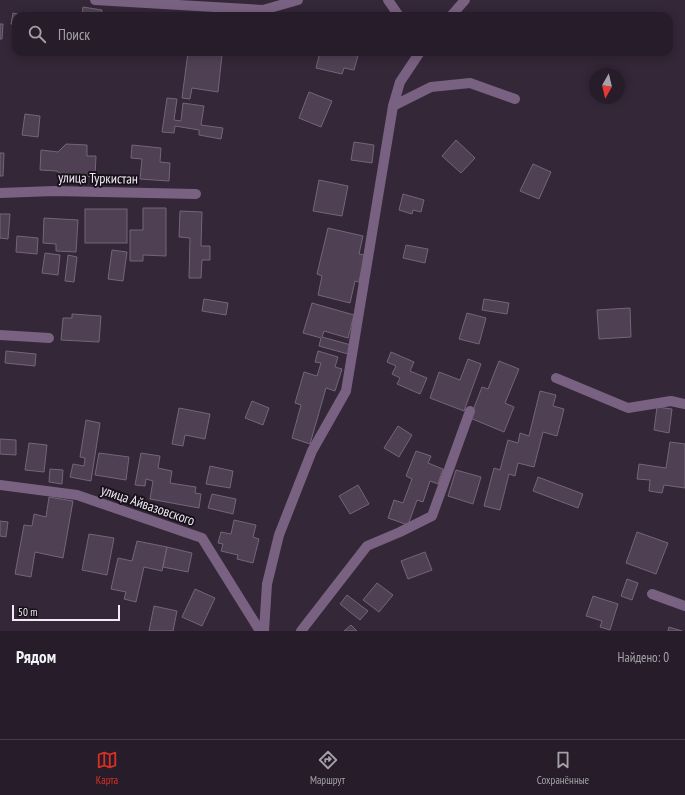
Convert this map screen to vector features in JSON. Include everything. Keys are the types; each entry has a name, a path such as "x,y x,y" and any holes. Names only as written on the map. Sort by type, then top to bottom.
{"street":[{"path":"95,0 263,10 298,0"},
{"path":"388,0 396,12"},
{"path":"454,12 465,0"},
{"path":"264,631 267,584 279,535 312,451 346,390 393,106 400,82 417,56"},
{"path":"393,106 431,87 470,83 515,99"},
{"name":"улица Туркистан","path":"0,193 54,192 196,194"},
{"path":"0,335 49,338"},
{"path":"556,378 628,408 671,401 685,404"},
{"path":"301,631 367,546 432,516 470,411"},
{"name":"улица Айвазовского","path":"0,485 78,495 202,538 260,631"},
{"path":"652,594 685,606"}],"building":[{"path":"83,7 102,10 102,12 82,12"},
{"path":"0,24 3,24 2,39 0,39"},
{"path":"187,56 222,56 218,92 192,88 190,99 182,98"},
{"path":"319,56 358,56 354,70 344,68 342,74 316,68"},
{"path":"309,92 332,101 321,127 299,118"},
{"path":"167,98 177,99 174,120 181,121 183,103 204,106 201,125 223,128 221,139 199,135 199,130 175,126 174,133 162,132"},
{"path":"25,114 40,116 38,137 22,135"},
{"path":"456,140 475,158 461,173 442,156"},
{"path":"354,142 374,145 372,163 351,160"},
{"path":"66,144 87,145 87,156 96,156 95,177 86,176 86,180 65,180 57,171 40,170 41,150 58,152"},
{"path":"132,145 161,148 160,162 170,163 169,181 140,179 142,159 131,158"},
{"path":"0,153 4,153 3,176 0,176"},
{"path":"533,164 551,172 539,199 520,191"},
{"path":"319,180 348,186 342,216 313,211"},
{"path":"403,194 424,200 421,212 413,210 412,214 399,210"},
{"path":"143,208 166,208 166,256 143,255 143,261 130,261 130,230 143,230"},
{"path":"85,209 127,209 127,243 85,243"},
{"path":"180,211 202,212 201,246 210,246 210,260 202,260 201,278 189,278 190,238 179,237"},
{"path":"0,214 10,214 8,239 0,238"},
{"path":"44,218 78,220 76,252 56,251 56,244 43,243"},
{"path":"328,228 363,236 359,254 365,255 359,282 355,281 350,303 318,295 322,276 317,274"},
{"path":"17,236 38,238 37,254 16,252"},
{"path":"406,245 428,249 425,263 403,258"},
{"path":"112,250 127,252 123,281 108,279"},
{"path":"45,253 60,255 58,275 42,273"},
{"path":"68,255 77,257 74,282 65,281"},
{"path":"204,299 228,303 226,315 202,311"},
{"path":"484,299 509,303 507,314 482,310"},
{"path":"312,303 354,315 348,338 324,331 322,337 351,345 348,354 319,346 321,338 303,333"},
{"path":"630,308 631,337 599,339 597,310"},
{"path":"467,313 486,318 479,344 459,339"},
{"path":"72,314 101,316 99,342 61,340 63,318 72,318"},
{"path":"6,351 36,354 35,366 5,363"},
{"path":"318,351 338,357 335,367 342,369 335,391 326,388 310,444 292,438 301,405 295,403 304,372 317,376 321,363 315,362"},
{"path":"391,352 414,362 410,371 427,378 420,394 397,384 400,378 392,374 396,366 387,362"},
{"path":"468,359 481,364 464,411 430,398 439,372 460,380"},
{"path":"499,361 519,369 505,403 514,407 504,432 470,418 482,387 488,389"},
{"path":"540,391 556,395 553,406 564,409 557,436 543,432 534,467 518,463 515,476 509,474 500,510 484,506 494,468 500,470 508,440 518,443 520,433 529,436"},
{"path":"252,401 269,408 263,425 245,418"},
{"path":"657,407 672,409 669,433 654,430"},
{"path":"179,408 210,414 205,439 185,435 183,446 172,444"},
{"path":"86,420 100,423 91,481 70,477 73,464 84,466 85,458 80,457"},
{"path":"398,426 412,435 399,457 384,448"},
{"path":"0,439 16,440 16,455 0,454"},
{"path":"670,442 685,444 685,488 664,485 662,493 649,491 650,480 637,479 639,464 666,468"},
{"path":"29,443 47,445 44,472 25,470"},
{"path":"416,451 431,456 428,463 443,469 438,484 430,481 423,502 417,500 408,525 388,518 394,500 403,503 412,479 406,476"},
{"path":"99,453 129,457 126,480 95,475"},
{"path":"141,453 160,456 158,468 172,471 170,483 196,487 195,493 201,494 199,508 150,499 153,481 146,479 145,486 135,485"},
{"path":"210,466 233,471 230,488 206,484"},
{"path":"50,469 63,470 62,484 49,482"},
{"path":"456,470 481,477 473,504 448,496"},
{"path":"538,477 583,494 578,508 533,491"},
{"path":"358,485 369,504 350,514 339,496"},
{"path":"212,494 236,499 233,514 208,508"},
{"path":"49,497 73,501 63,558 35,552 31,577 15,574 24,525 32,526 34,514 46,517"},
{"path":"234,520 256,525 253,537 259,539 253,563 237,559 238,555 221,551 223,544 218,543 221,532 231,534"},
{"path":"0,521 8,522 6,537 0,536"},
{"path":"637,532 668,543 656,574 626,563"},
{"path":"89,534 114,538 107,575 82,570"},
{"path":"137,541 167,547 162,571 144,567 136,602 124,599 126,592 111,589 118,558 132,561"},
{"path":"167,547 192,553 188,572 163,567"},
{"path":"425,552 432,570 408,579 401,561"},
{"path":"627,579 638,583 632,600 621,596"},
{"path":"377,583 393,595 379,612 363,600"},
{"path":"195,589 215,598 202,626 182,617"},
{"path":"347,595 368,611 360,620 340,604"},
{"path":"593,596 618,604 610,630 600,627 602,621 586,616"},
{"path":"154,606 177,611 173,631 149,631"},
{"path":"351,625 357,631 344,631"},
{"path":"669,627 682,631 668,631"}]}
